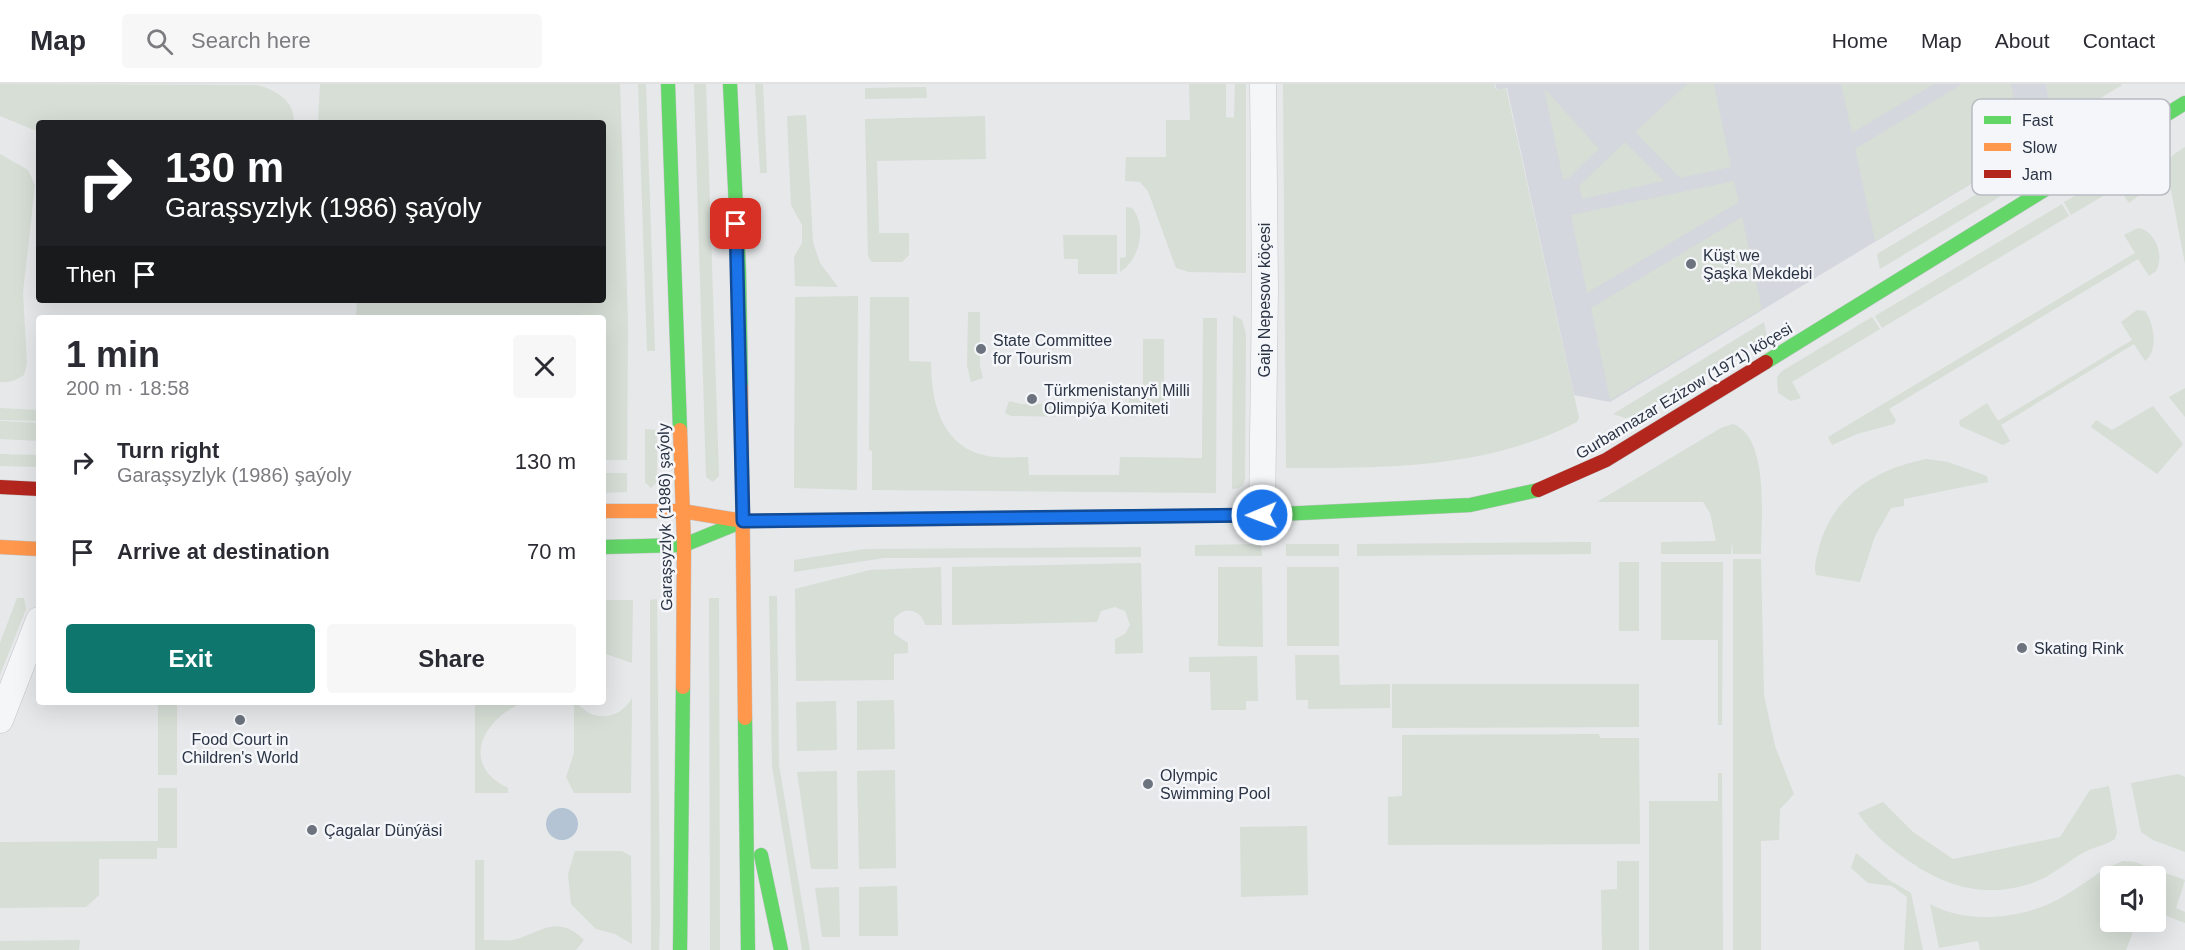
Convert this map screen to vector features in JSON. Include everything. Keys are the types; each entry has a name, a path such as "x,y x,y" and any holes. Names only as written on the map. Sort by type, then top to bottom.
{"street":[{"name":"Garaşsyzlyk (1986) şaýoly","path":"668,84 684,545 680,950"},
{"path":"730,84 739,270 748,950"},
{"name":"Gaip Nepesow köçesi","path":"1262,515 1263,84"},
{"name":"Gurbannazar Ezizow (1971) köçesi","path":"2170,113 2185,104"},
{"name":"Gurbannazar Ezizow (1971) köçesi","path":"606,511 682,511 743,521 1262,515 1470,505 1536,491 1606,460 2037,195"},
{"path":"0,488 36,489"},
{"name":"Gurbannazar Ezizow (1971) köçesi","path":"606,548 684,545 743,521"},
{"path":"0,547 36,549"},
{"path":"0,720 36,628"},
{"path":"747,785 781,950"}],"shaded area":[{"path":"0,84 257,85 283,98 291,108 294,120 36,120 36,131 0,116"},
{"path":"320,84 620,84 628,323 627,460 606,460 606,315 356,315 357,303 606,303 606,120 318,120"},
{"path":"638,84 646,84 655,351 647,351"},
{"path":"694,84 706,84 719,476 713,482 706,477"},
{"path":"755,84 763,84 767,173 760,173"},
{"path":"1189,84 1226,84 1226,117 1234,118 1235,84 1246,84 1246,273 1189,272 1176,268 1148,191 1140,182 1125,181 1126,157 1166,157 1166,120 1190,120"},
{"path":"1283,84 1494,84 1496,90 1506,88 1579,418 1577,422 1507,449 1435,463 1286,468"},
{"name":"Küşt we Şaşka Mekdebi","path":"1495,84 2046,84 2049,99 1972,99 1972,183 1610,402 1574,395 1507,88 1497,90"},
{"path":"1687,84 1714,84 1731,167 1680,178 1635,132"},
{"path":"1841,84 1934,84 1852,133"},
{"path":"1962,84 2011,84 2014,99 1972,99 1972,183 1875,241 1855,149"},
{"path":"2046,84 2122,85 2099,99 2049,99"},
{"path":"926,87 927,98 865,99 865,88"},
{"path":"1544,88 1599,149 1568,179 1563,180"},
{"path":"806,115 813,242 820,263 838,287 795,286 794,257 802,243 802,225 791,205 787,116"},
{"path":"985,116 986,159 877,161 879,233 909,233 909,255 902,262 872,262 868,256 865,119"},
{"path":"1625,142 1664,181 1582,199 1579,186"},
{"path":"2185,147 2185,264 2170,185 2170,159"},
{"path":"0,154 28,170 35,185 23,293 27,364 24,375 13,381 4,382 0,382"},
{"path":"1734,181 1739,202 1587,293 1571,215"},
{"path":"1975,195 2003,195 1880,269 1877,254"},
{"path":"2077,195 2105,195 2071,215 2064,202"},
{"path":"2124,195 2140,195 2129,203"},
{"path":"2062,204 2069,216 1882,328 1875,316"},
{"path":"1126,207 1132,208 1137,216 1140,233 1139,243 1132,260 1120,272 1120,258 1126,257"},
{"path":"1742,217 1762,309 1610,400 1591,308"},
{"path":"2138,228 2149,233 2159,251 2159,265 2156,271 2149,276 2138,259 1889,409 1896,420 1894,424 1857,434 1832,445 1828,437 2135,253 2124,235"},
{"path":"1063,235 1117,235 1117,274 1078,274 1078,259 1064,259"},
{"path":"858,296 857,490 794,488 795,297"},
{"path":"870,297 909,297 909,361 931,362 938,410 943,424 952,436 963,446 977,453 995,457 1028,457 1029,475 1119,475 1120,457 1202,458 1203,318 1217,318 1216,493 872,490 872,451 869,450"},
{"path":"2137,310 2145,311 2153,330 2154,344 2145,361 2134,344 2001,425 2010,441 2003,445 1960,426 1959,421 1987,403 1998,421 2132,340 2121,322"},
{"path":"968,312 980,312 980,366 983,378 971,382 967,366"},
{"path":"1233,315 1242,320 1246,334 1245,479 1241,487 1232,489"},
{"path":"1872,317 1880,329 1792,382 1801,398 1791,401 1778,393 1777,377 1782,371"},
{"path":"1764,322 1767,337 1635,416 1625,418 1613,414"},
{"path":"1143,339 1164,339 1164,416 1129,417 1129,396 1143,396"},
{"path":"2185,388 2185,417 2169,397"},
{"path":"1009,401 1021,404 1075,404 1075,417 1011,416 1005,413"},
{"path":"2153,406 2183,444 2157,474 2091,427 2096,420 2112,430"},
{"path":"0,408 36,410 36,421 0,420"},
{"path":"0,421 36,423 36,441 0,439"},
{"path":"1733,424 1745,432 1753,446 1758,463 1762,502 1761,554 1733,554 1732,541 1731,554 1661,554 1661,542 1716,541 1710,513 1703,502 1597,502 1721,428"},
{"path":"645,429 657,430 657,482 651,488 645,482"},
{"path":"0,454 36,455 36,467 0,466"},
{"path":"1927,459 1948,462 1987,476 1988,482 1904,499 1904,506 1891,508 1875,536 1860,582 1816,575 1816,562 1825,530 1834,513 1846,499 1874,477 1891,469"},
{"path":"606,473 627,473 627,492 606,493"},
{"path":"1591,542 1591,554 1357,556 1357,544"},
{"path":"1261,544 1262,556 1195,556 1195,545"},
{"path":"1286,544 1339,544 1339,556 1286,556"},
{"path":"1141,547 1141,557 884,558 794,572 794,560 865,549"},
{"path":"1733,559 1761,559 1764,695 1775,746 1794,794 1780,809 1779,840 1761,841 1761,950 1733,950"},
{"path":"1619,562 1639,562 1639,631 1619,631"},
{"path":"1661,562 1723,562 1722,725 1718,725 1718,640 1661,640"},
{"path":"1141,563 1143,653 1115,654 1115,639 1125,634 1130,625 1125,611 1115,607 1101,611 1097,622 952,625 952,567"},
{"path":"941,567 942,625 925,625 920,615 912,611 902,612 894,619 894,634 908,643 908,653 894,654 894,680 796,681 795,589 870,570"},
{"path":"1218,567 1262,567 1263,647 1218,646"},
{"path":"1287,567 1339,567 1339,646 1287,646"},
{"path":"769,596 777,596 779,765 810,950 802,950 772,766"},
{"path":"17,598 24,598 26,609 0,675 0,643"},
{"path":"709,598 719,598 720,950 710,950"},
{"path":"657,599 660,921 659,950 651,950 650,600"},
{"path":"606,600 633,600 632,663 606,654"},
{"path":"1295,655 1339,655 1340,685 1390,684 1390,708 1308,709 1308,700 1296,700"},
{"path":"1257,656 1258,701 1246,701 1246,710 1211,710 1210,672 1189,672 1189,657"},
{"path":"1392,684 1639,684 1639,727 1392,728"},
{"path":"632,698 631,793 574,793 566,777 574,753 574,705 595,715 608,716 619,712"},
{"path":"894,700 895,749 857,750 857,701"},
{"path":"836,701 837,750 797,751 796,702"},
{"path":"158,705 177,705 177,775 158,775"},
{"path":"475,705 519,705 498,718 488,729 482,742 481,754 484,767 493,778 508,788 508,793 475,793"},
{"path":"1599,734 1600,738 1639,738 1640,844 1388,845 1388,797 1402,796 1402,735"},
{"path":"895,770 896,868 859,869 857,771"},
{"path":"837,771 838,869 811,869 797,772"},
{"path":"1718,773 1722,773 1723,950 1649,950 1649,801 1718,801"},
{"path":"2178,774 2185,777 2185,852 2153,840 2141,832 2131,783"},
{"path":"2109,786 2117,832 2115,839 2085,852 2042,879 2008,889 1991,890 1959,886 1927,873 1882,841 1858,813 1883,802 1913,832 1953,859 2060,837 2090,790"},
{"path":"158,788 177,788 177,848 157,848 157,859 99,859 99,895 86,907 0,908 0,842 158,841"},
{"path":"1307,826 1308,895 1241,897 1240,827"},
{"path":"575,851 622,851 631,856 632,944 615,934 596,929 571,904 568,874"},
{"path":"1856,853 1889,880 1911,893 1923,950 1904,950 1907,897 1892,886 1868,883 1851,868"},
{"path":"475,860 484,860 484,940 513,940 557,926 574,932 584,940 576,950 475,950"},
{"path":"1617,861 1639,861 1639,950 1602,950 1601,890 1617,889"},
{"path":"2123,861 2146,866 2112,866"},
{"path":"2100,873 2100,932 2133,932 2126,950 1980,950 1978,941 1939,948 1930,904 1961,915 1995,917 2029,911 2059,899"},
{"path":"2166,873 2185,880 2176,908 2185,912 2185,923 2166,916"},
{"path":"897,886 898,936 859,936 859,887"},
{"path":"839,887 840,937 822,937 815,888"},
{"path":"80,940 79,950 0,950 0,941"}],"water":[{"path":"562,808 573,813 578,824 573,835 562,840 551,835 546,824 551,813"}],"traffic: fast":[{"path":"668,84 680,430"},
{"path":"730,84 739,270 741,387"},
{"path":"2170,112 2185,103"},
{"path":"1766,362 2036,195"},
{"path":"1104,517 1262,515 1470,505 1538,490"},
{"path":"606,547 684,545 743,521"},
{"path":"680,950 683,687"},
{"path":"745,718 748,950"},
{"path":"761,855 781,950"}],"traffic: slow":[{"path":"741,387 745,718"},
{"path":"680,430 684,545 683,687"},
{"path":"606,511 682,511 743,521 1104,517"},
{"path":"0,547 36,549"}],"traffic: jam":[{"path":"1538,490 1606,460 1766,362"},
{"path":"0,487 36,489"}],"place":[{"name":"Küşt we Şaşka Mekdebi","path":"1691,264"},
{"name":"State Committee for Tourism","path":"981,349"},
{"name":"Türkmenistanyň Milli Olimpiýa Komiteti","path":"1032,399"},
{"name":"Skating Rink","path":"2022,648"},
{"name":"Food Court in Children's World","path":"240,720"},
{"name":"Olympic Swimming Pool","path":"1148,784"},
{"name":"Çagalar Dünýäsi","path":"312,830"}],"route":[{"path":"736,224 739,270 743,521 1262,515"}]}
